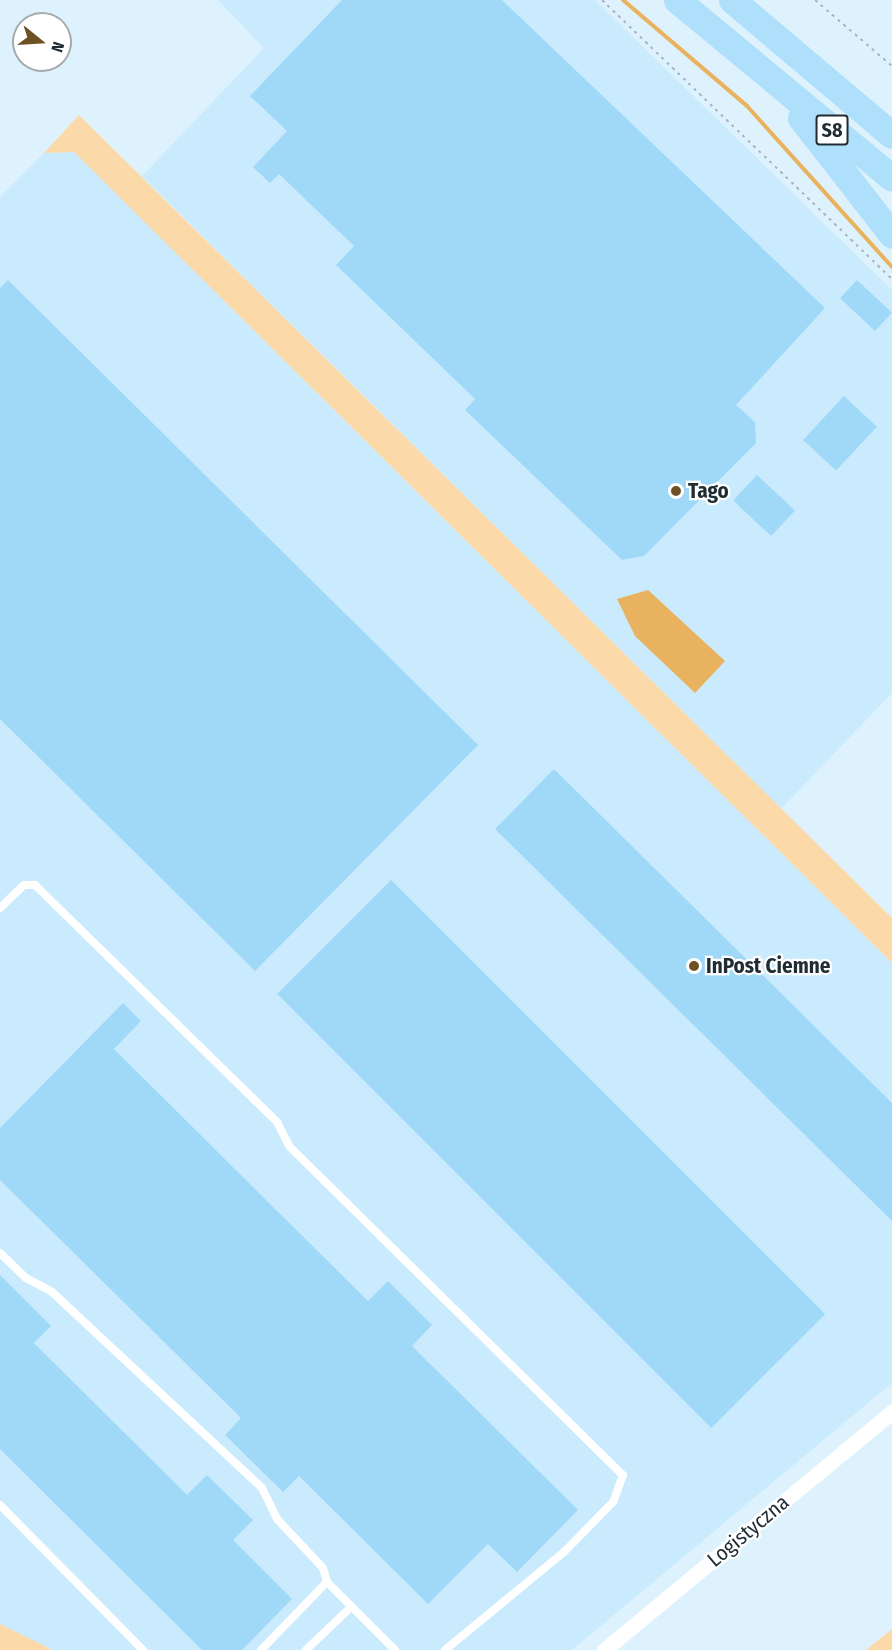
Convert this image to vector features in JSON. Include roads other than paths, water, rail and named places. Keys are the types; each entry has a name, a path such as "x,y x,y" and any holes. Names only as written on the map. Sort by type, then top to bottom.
{"highway":[{"name":"S8","path":"677,0 892,178"},
{"name":"S8","path":"732,0 892,135"},
{"path":"773,81 892,235"},
{"path":"836,87 892,113"}],"street":[{"name":"Logistyczna","path":"604,1650 892,1412"}],"lane":[{"path":"0,908 24,885 35,885 277,1122 290,1147 623,1475 613,1502 564,1552 445,1650"},
{"path":"0,1253 26,1278 52,1292 262,1488 277,1519 323,1568 327,1582 395,1650"},
{"path":"0,1505 143,1650"},
{"path":"261,1650 327,1582"},
{"path":"306,1650 351,1606"}],"waterway":[{"path":"623,0 747,106 892,267"}],"place":[{"name":"Tago","path":"676,491"},
{"name":"InPost Ciemne","path":"694,966"}]}
